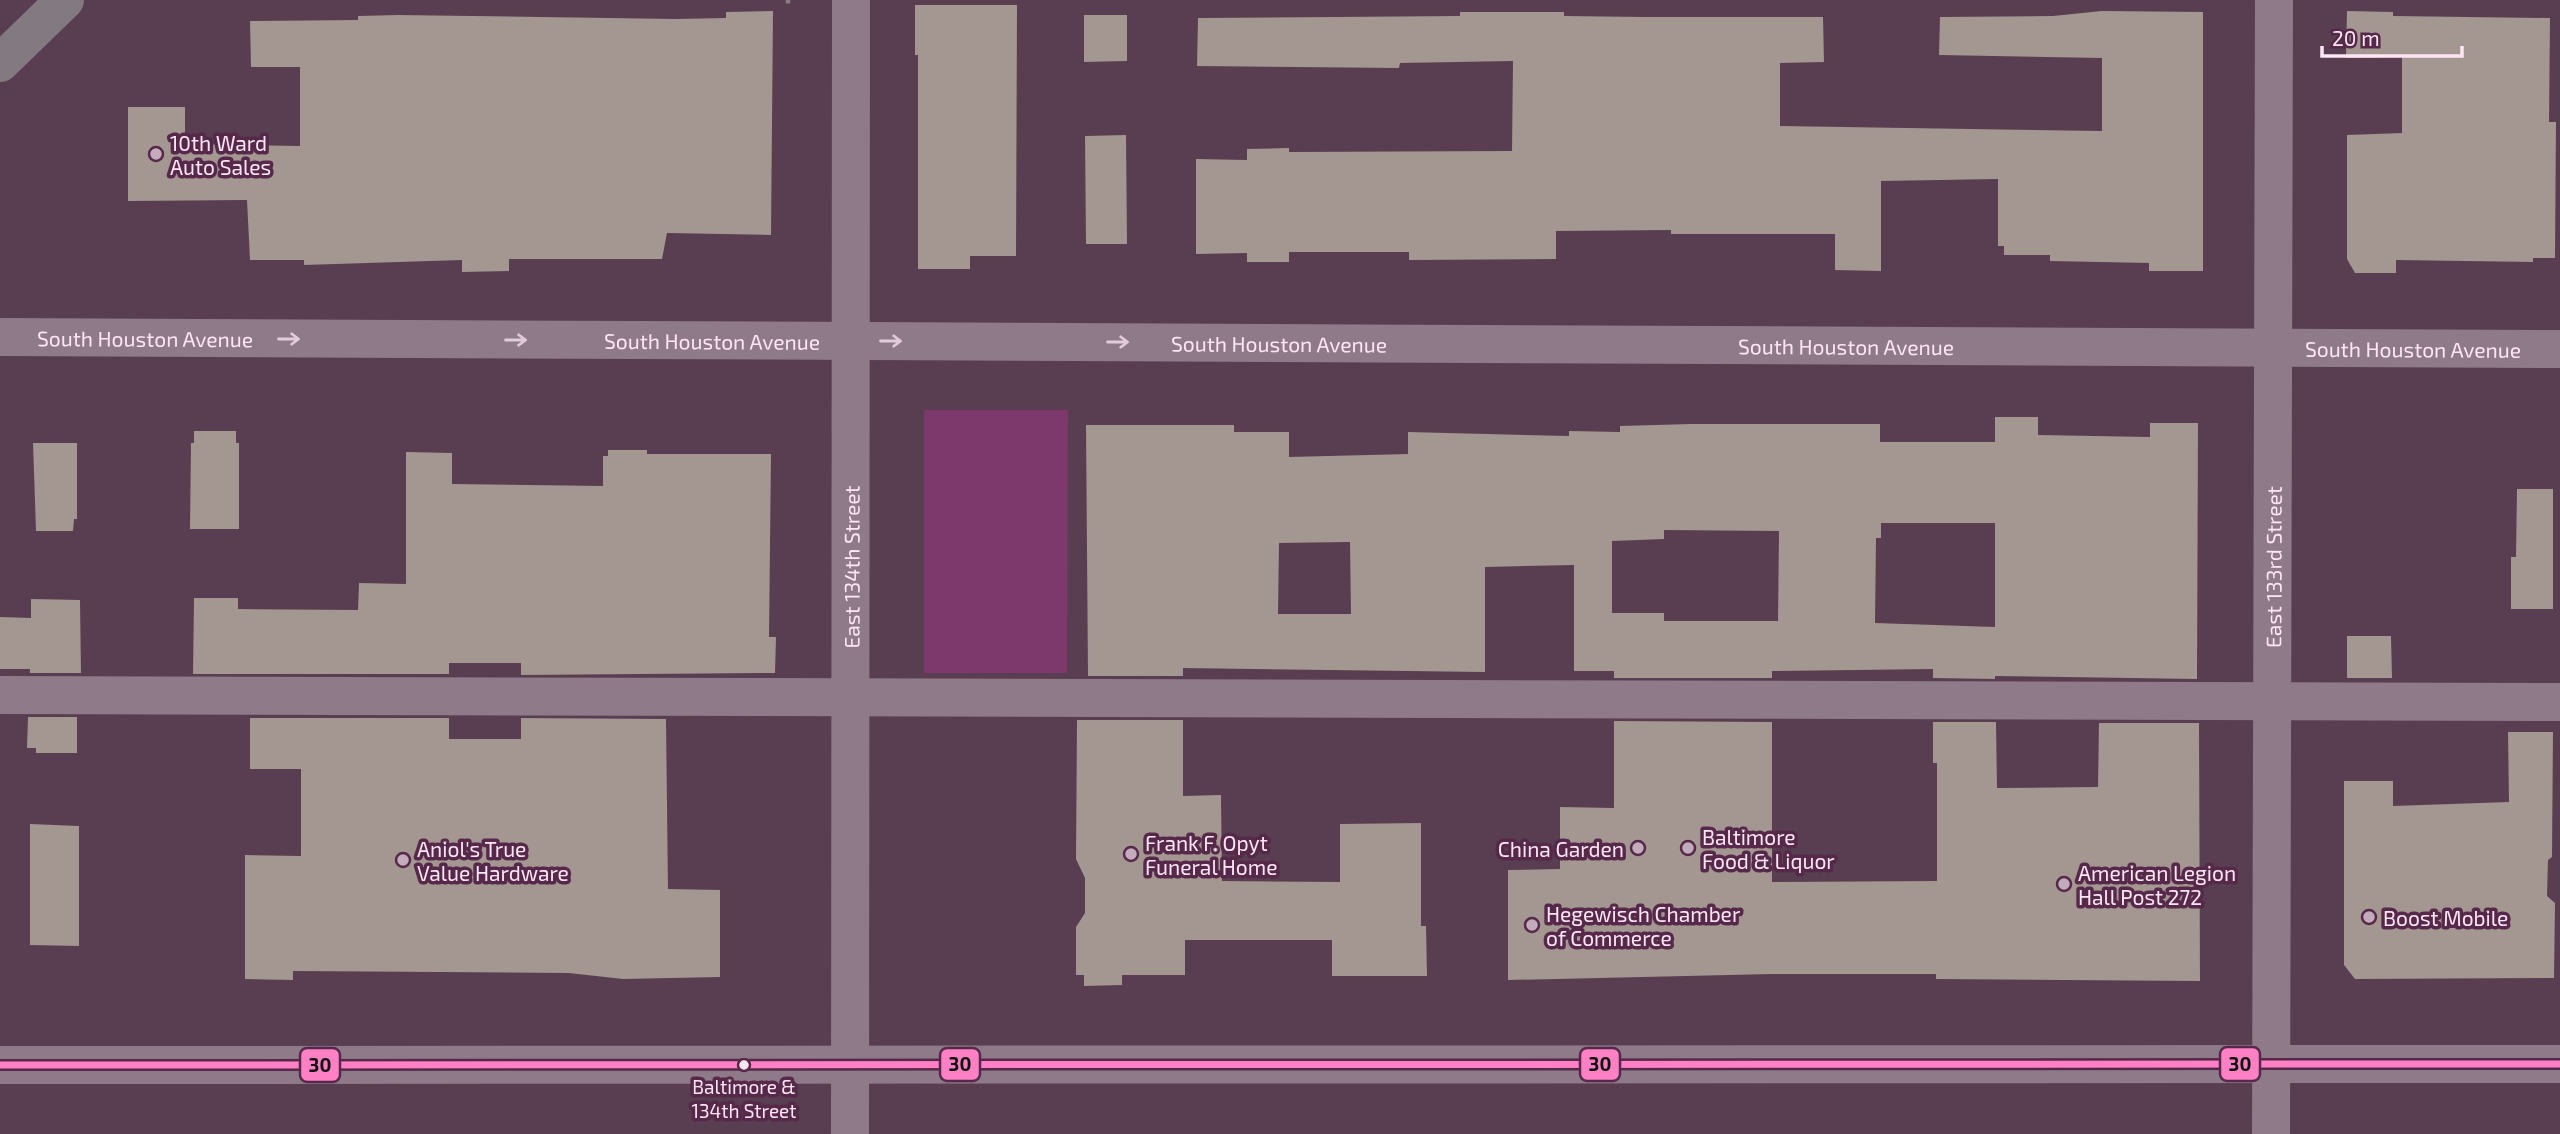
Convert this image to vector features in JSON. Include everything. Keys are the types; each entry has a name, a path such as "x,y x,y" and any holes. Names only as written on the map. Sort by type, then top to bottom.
{"main road":[{"path":"0,63 65,0"}],"street":[{"name":"East 134th Street","path":"850,1134 851,0"},
{"name":"East 133rd Street","path":"2271,1134 2274,0"},
{"name":"South Houston Avenue","path":"0,337 2560,349"},
{"path":"0,695 2560,702"},
{"path":"0,1065 2560,1064"}],"path":[{"path":"788,0 788,7"}],"shaded area":[{"path":"924,410 1068,410 1067,673 924,673"}],"building":[{"path":"915,5 1017,5 1016,256 970,256 970,269 918,269 918,55 915,55"},
{"path":"773,11 771,235 667,233 662,259 509,259 509,271 462,272 462,260 304,265 304,260 250,260 247,200 128,201 128,107 185,107 185,144 300,146 300,67 251,67 250,21 358,20 358,16 398,15 675,19 726,18 726,12"},
{"path":"2102,11 2203,12 2203,271 2149,271 2149,263 2050,261 2050,255 2004,255 2004,246 1998,246 1998,179 1881,181 1881,271 1835,270 1835,234 1671,234 1671,230 1556,231 1556,259 1409,260 1409,252 1289,252 1289,262 1247,262 1247,253 1196,254 1196,159 1247,160 1247,149 1289,148 1289,152 1512,151 1513,61 1400,63 1399,68 1197,66 1198,18 1460,16 1460,12 1564,12 1564,16 1823,17 1824,62 1780,63 1780,126 2102,131 2102,58 1939,55 1940,17 2053,16"},
{"path":"2347,11 2393,12 2393,16 2550,18 2549,122 2556,122 2555,258 2533,258 2533,262 2396,260 2396,273 2355,273 2347,259 2347,135 2402,133 2402,57 2346,58"},
{"path":"1084,15 1127,15 1127,61 1084,62"},
{"path":"1126,135 1127,244 1086,244 1085,136"},
{"path":"1995,417 2038,417 2038,435 2150,437 2150,423 2198,423 2197,679 1995,676 1995,679 1933,678 1933,669 1772,671 1772,678 1614,678 1614,671 1574,671 1574,565 1485,567 1485,672 1183,668 1183,676 1088,676 1086,425 1234,425 1234,432 1289,432 1289,457 1408,454 1408,432 1569,436 1569,431 1620,432 1620,426 1691,424 1880,424 1880,442 1995,442","holes":["1881,523 1995,523 1995,627 1875,623 1876,538 1881,538","1664,530 1779,531 1778,621 1664,621 1664,613 1612,613 1612,541 1664,539","1350,542 1351,614 1278,614 1279,543"]},
{"path":"194,431 236,431 236,443 239,443 239,529 190,529 191,443 194,443"},
{"path":"33,443 77,443 77,519 74,519 73,531 36,531"},
{"path":"608,450 647,450 647,454 771,454 769,637 776,637 775,673 521,675 521,663 449,663 449,674 193,674 194,598 238,598 238,609 358,610 359,583 406,584 406,452 452,453 452,484 603,486 603,456 608,456"},
{"path":"2517,489 2553,489 2553,609 2511,609 2511,557 2516,557"},
{"path":"31,599 80,600 81,673 30,673 30,669 0,669 0,617 31,618"},
{"path":"2347,636 2391,636 2392,678 2347,678"},
{"path":"28,717 77,717 77,753 36,753 36,748 27,748"},
{"path":"250,718 449,718 449,739 521,739 521,718 666,719 668,889 720,890 720,977 623,979 569,973 293,971 293,980 245,979 245,855 301,856 301,769 250,769"},
{"path":"1077,720 1183,720 1183,796 1221,795 1222,881 1340,882 1340,824 1421,823 1421,926 1426,926 1427,976 1332,976 1332,940 1185,940 1185,975 1122,975 1122,985 1084,986 1084,975 1076,975 1076,927 1085,913 1085,878 1076,859"},
{"path":"1614,721 1772,722 1772,882 1937,881 1937,763 1933,763 1933,722 1996,722 1997,788 2098,787 2099,723 2199,723 2200,981 1936,979 1936,974 1772,974 1508,980 1508,870 1560,869 1560,807 1614,808"},
{"path":"2508,732 2553,732 2552,857 2548,860 2547,896 2555,903 2554,978 2355,979 2344,965 2344,781 2393,781 2393,806 2509,802"},
{"path":"30,824 79,826 79,946 30,945"}],"transit line":[{"name":"30","path":"0,1065 2560,1064"}],"place":[{"name":"10th Ward Auto Sales","path":"156,154"},
{"name":"China Garden","path":"1638,848"},
{"name":"Baltimore Food & Liquor","path":"1688,848"},
{"name":"Frank F. Opyt Funeral Home","path":"1131,854"},
{"name":"Aniol's True Value Hardware","path":"403,860"},
{"name":"American Legion Hall Post 272","path":"2064,884"},
{"name":"Boost Mobile","path":"2369,917"},
{"name":"Hegewisch Chamber of Commerce","path":"1532,925"},
{"name":"Baltimore & 134th Street","path":"744,1065"}]}
